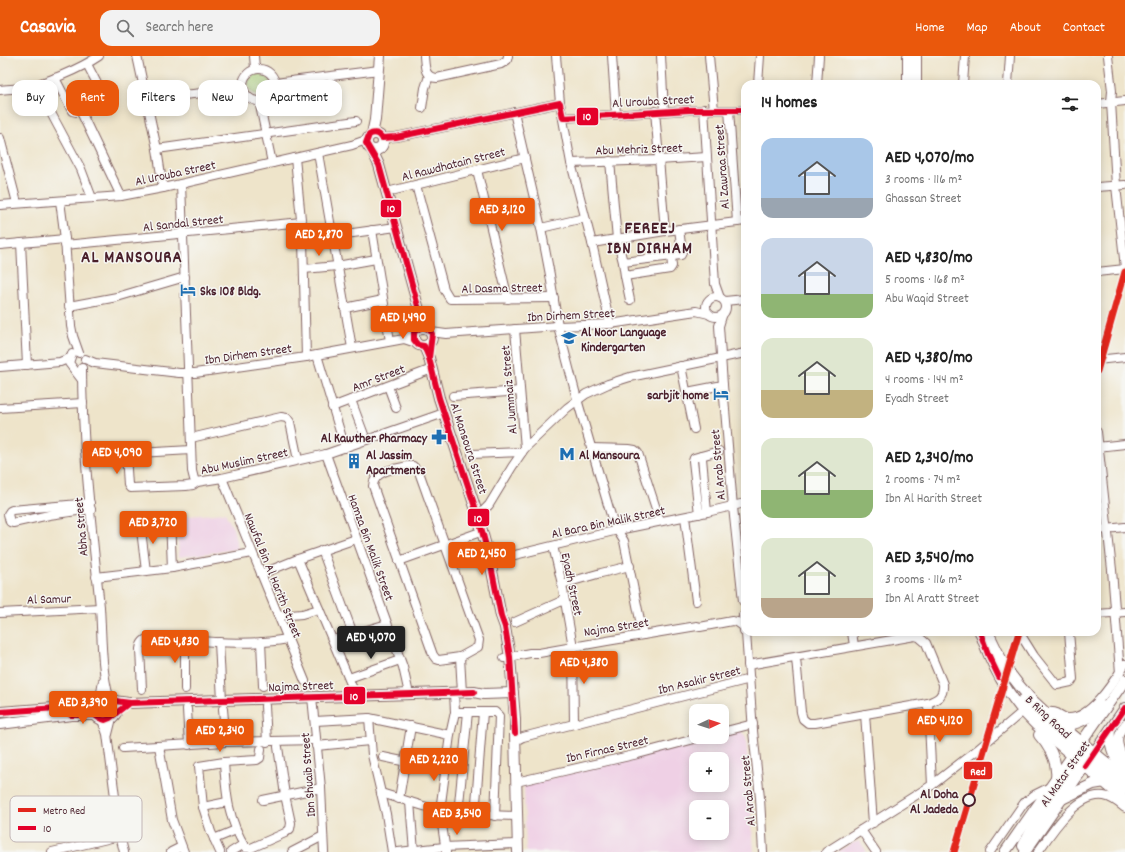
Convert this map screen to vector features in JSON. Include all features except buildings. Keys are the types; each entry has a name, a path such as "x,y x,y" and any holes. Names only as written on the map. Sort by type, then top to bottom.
{"main road":[{"name":"Al Mansoura Street","path":"380,56 375,120 375,142 379,165 444,413 483,531 501,616 505,627 511,725 515,737 518,848"},
{"path":"908,56 908,80"},
{"path":"916,56 916,80"},
{"name":"B Ring Road","path":"981,636 988,654 1007,692 1022,712 1036,725 1083,754 1125,777"},
{"name":"B Ring Road","path":"990,636 1005,667 1030,698 1061,725 1105,782 1125,800"},
{"name":"Al Matar Street","path":"1025,852 1061,800 1083,754 1114,696 1122,676"},
{"name":"Najma Street","path":"2,710 81,706 104,700 129,703 222,705 312,697 458,693 484,690 510,691"},
{"path":"1021,852 1034,824 1125,691"},
{"path":"1007,692 1020,697 1045,723 1125,789"},
{"path":"1061,725 1072,725 1082,721 1093,714 1114,696"},
{"path":"104,700 116,707 106,716 93,709 104,700"},
{"path":"0,724 72,715 106,716 129,703"},
{"name":"Al Matar Street","path":"1005,852 1053,783 1110,730 1125,708"},
{"path":"1036,725 1038,733 1048,745 1054,760 1056,770 1053,783"},
{"path":"1110,730 1111,746 1125,777"},
{"path":"1061,800 1093,784 1105,782"}],"street":[{"path":"49,80 87,64 99,56"},
{"path":"137,56 142,80"},
{"path":"254,56 255,68"},
{"path":"424,56 425,70 430,76 437,78 501,64 507,60 508,56"},
{"path":"556,56 560,103 571,163 584,218 592,243 610,324"},
{"path":"612,56 616,114"},
{"path":"661,56 664,111"},
{"path":"709,56 714,110"},
{"path":"758,80 760,56"},
{"path":"817,80 819,56"},
{"path":"963,80 965,56"},
{"path":"1008,80 1010,56"},
{"path":"1101,272 1125,269 1116,186 1111,102 1112,91 1108,56"},
{"path":"87,64 95,80"},
{"path":"243,80 244,77 255,68 266,70 274,80"},
{"path":"299,80 379,70"},
{"path":"422,108 425,88 430,76"},
{"path":"56,78 66,99"},
{"path":"0,90 12,89"},
{"path":"1101,103 1125,101"},
{"name":"Al Urouba Street","path":"0,205 121,196 181,184 352,145 375,142 560,103"},
{"path":"704,110 715,284 726,310 722,316 711,316"},
{"name":"Al Zawraa Street","path":"729,110 741,222"},
{"name":"Al Urouba Street","path":"563,118 655,111 741,110"},
{"path":"655,111 665,231"},
{"path":"514,112 541,228 558,326 577,399 610,512 624,541 643,635"},
{"path":"53,116 81,169 92,198"},
{"path":"83,116 121,196"},
{"path":"150,116 157,149 162,188"},
{"path":"262,116 272,163"},
{"path":"157,149 356,121"},
{"path":"0,138 17,204"},
{"path":"318,153 352,348"},
{"name":"Abu Mehriz Street","path":"571,163 707,157"},
{"path":"295,158 303,240 306,357"},
{"name":"Al Rawdhatain Street","path":"387,192 525,158"},
{"path":"610,162 617,240 623,262 630,300"},
{"path":"477,170 508,299"},
{"name":"Abu Muslim Street","path":"181,184 192,476 197,482 222,478 326,454 444,413"},
{"name":"Al Dasma Street","path":"416,185 444,289 450,299 554,298"},
{"path":"1101,187 1125,185"},
{"name":"Abha Street","path":"60,201 65,242 71,326 76,344 77,362 82,381 86,456 100,608 104,670 104,700"},
{"path":"541,228 584,218"},
{"name":"Al Sandal Street","path":"0,245 184,234 302,222"},
{"path":"592,243 665,231 741,222"},
{"path":"303,240 396,227"},
{"path":"623,262 681,254 680,229"},
{"path":"372,230 390,341"},
{"path":"21,243 27,365"},
{"path":"625,276 670,269 672,266 671,256"},
{"path":"304,269 337,266 376,259"},
{"path":"69,306 117,297 185,277"},
{"path":"715,284 706,309 719,326"},
{"path":"696,311 710,300 741,299"},
{"path":"345,308 384,300"},
{"name":"Ibn Dirhem Street","path":"77,362 187,373 204,372 306,357 424,334 610,324 696,311 711,316"},
{"name":"Al Arab Street","path":"722,316 719,326 723,385 741,582"},
{"name":"Al Jummaiz Street","path":"515,329 523,450"},
{"path":"477,513 489,502 523,450 577,399 598,388 618,381 741,354"},
{"path":"317,355 345,448"},
{"path":"1101,360 1125,357"},
{"path":"0,367 77,362"},
{"path":"681,366 694,429"},
{"name":"Amr Street","path":"332,407 432,369"},
{"path":"687,392 723,385"},
{"path":"388,386 396,408"},
{"path":"453,396 520,391"},
{"path":"351,400 366,440"},
{"path":"0,408 83,403"},
{"path":"191,438 285,417 290,422 298,460"},
{"path":"1101,447 1125,444"},
{"path":"591,448 629,448 638,453 660,521"},
{"path":"86,456 191,450"},
{"path":"472,454 523,450"},
{"path":"703,513 701,456 719,451"},
{"path":"126,454 128,485 130,488 186,486 193,485 197,482"},
{"name":"Hamza Bin Malik Street","path":"326,454 406,676 409,694"},
{"path":"413,466 417,470 444,545 479,640 479,644 476,648 460,657 439,660 434,657 399,561 373,486 374,479 380,474 413,466"},
{"path":"1101,474 1122,676"},
{"name":"Nawfal Bin Al Harith Street","path":"222,478 305,681"},
{"name":"Al Bara Bin Malik Street","path":"490,561 618,530 741,504"},
{"path":"70,508 13,523 9,520 8,514 11,511 90,506"},
{"name":"Al Bara Bin Malik Street","path":"685,517 696,601"},
{"path":"170,518 172,568"},
{"path":"140,522 146,571"},
{"path":"1101,530 1125,527"},
{"path":"399,561 483,531"},
{"path":"261,574 322,550 356,539"},
{"name":"Eyadh Street","path":"553,546 562,584 573,647 574,724"},
{"path":"322,550 353,634"},
{"path":"96,577 172,568 252,553"},
{"path":"298,559 356,696"},
{"path":"562,584 601,572 630,566"},
{"path":"515,622 564,600"},
{"name":"Al Samur","path":"0,613 100,608"},
{"path":"279,616 302,614 319,609"},
{"path":"1101,614 1125,612"},
{"name":"Najma Street","path":"507,659 533,657 540,653 697,626 700,624 733,619 741,615"},
{"path":"733,619 741,626"},
{"path":"333,640 387,624"},
{"name":"Al Arab Street","path":"746,636 763,852"},
{"path":"853,636 854,646"},
{"path":"1022,636 1034,656 1057,685 1071,682 1074,678 1069,636"},
{"path":"748,665 796,658 854,646 910,637 919,637 926,643 943,684 944,690 941,696 928,703 816,723 808,723 803,719 801,712 796,658"},
{"path":"142,689 140,649 141,644 146,638 219,642 261,642 288,639"},
{"path":"185,639 185,689"},
{"path":"219,642 222,705 226,742"},
{"path":"261,642 263,686"},
{"path":"445,849 440,811 450,735 458,693 460,657"},
{"path":"349,678 400,660"},
{"name":"Al Matar Street","path":"1045,712 1055,713 1070,718 1089,710 1097,704 1122,676 1125,664"},
{"name":"Ibn Asakir Street","path":"515,737 523,737 750,679"},
{"name":"Ibn Shuaib Street","path":"312,697 321,788 324,852"},
{"path":"928,703 932,785"},
{"path":"265,706 266,742"},
{"path":"187,710 189,744"},
{"path":"455,712 495,712 499,717 495,816"},
{"path":"458,814 468,712"},
{"path":"476,816 483,712"},
{"path":"826,852 932,785 1022,712"},
{"path":"865,714 873,823"},
{"path":"106,716 106,734 115,796"},
{"path":"315,721 369,718 450,735"},
{"path":"369,718 370,741 374,768 386,814 392,852"},
{"path":"729,730 753,724"},
{"path":"1125,724 1119,732 1118,741 1125,762"},
{"path":"399,799 411,726"},
{"name":"Ibn Firnas Street","path":"516,782 689,740"},
{"path":"123,748 226,742 316,743 370,741"},
{"path":"159,746 172,820 183,850 171,852"},
{"path":"224,762 227,802 236,830 246,848 251,848 285,834 290,828 291,823 278,747"},
{"path":"220,852 203,807 199,766 224,762 257,760 260,758 261,749"},
{"path":"383,757 445,770"},
{"name":"Al Matar Street","path":"990,852 1024,803 1031,796 1053,783"},
{"path":"262,800 321,788"},
{"path":"381,793 440,811 476,816 516,816"},
{"name":"Al Matar Street","path":"1038,852 1068,812 1089,799 1106,796 1112,798 1125,808"},
{"path":"203,807 227,802"},
{"path":"410,802 414,851"},
{"path":"214,839 236,830"},
{"path":"862,830 876,852"},
{"path":"292,852 323,836"},
{"path":"52,852 94,842"},
{"path":"122,842 124,852"},
{"path":"231,852 244,844"},
{"path":"398,852 445,849 518,848"}],"shaded area":[{"path":"225,513 233,528 238,549 179,557 176,517"},
{"path":"740,730 746,737 754,852 526,852 524,785 689,743 729,744 729,732"},
{"path":"860,841 867,852 837,852 852,843"}],"green space":[{"path":"255,73 263,73 270,80 256,80 256,95 251,92 248,88 248,80 251,76"}],"metro line":[{"name":"Red","path":"1101,357 1125,272"},
{"name":"Red","path":"954,852 1018,636"}],"transit line":[{"name":"10","path":"429,358 432,334 430,330 426,328 421,317 379,165 366,143 369,135 375,133 382,138 396,137 560,103 563,118 689,110 741,110"},
{"name":"10","path":"421,317 420,328 414,332 414,340 418,345 424,346 429,358 439,398 478,516 490,561 501,616 505,627 510,657 515,733"},
{"name":"10","path":"981,636 999,677"},
{"name":"10","path":"0,712 85,706 94,704 99,698 102,697 129,703 474,692"},
{"name":"10","path":"71,715 95,715 105,720 110,718 129,703"},
{"name":"10","path":"1085,766 1125,708"}],"place":[{"name":"Sks 108 Bldg.","path":"188,290"},
{"name":"Al Noor Language Kindergarten","path":"569,338"},
{"name":"sarbjit home","path":"721,394"},
{"name":"Al Kawther Pharmacy","path":"439,437"},
{"name":"Al Mansoura","path":"567,454"},
{"name":"Al Jassim Apartments","path":"354,461"},
{"name":"Al Doha Al Jadeda","path":"969,800"}],"district":[{"name":"FEREEJ IBN DIRHAM","path":"650,237"},
{"name":"AL MANSOURA","path":"132,256"}]}
